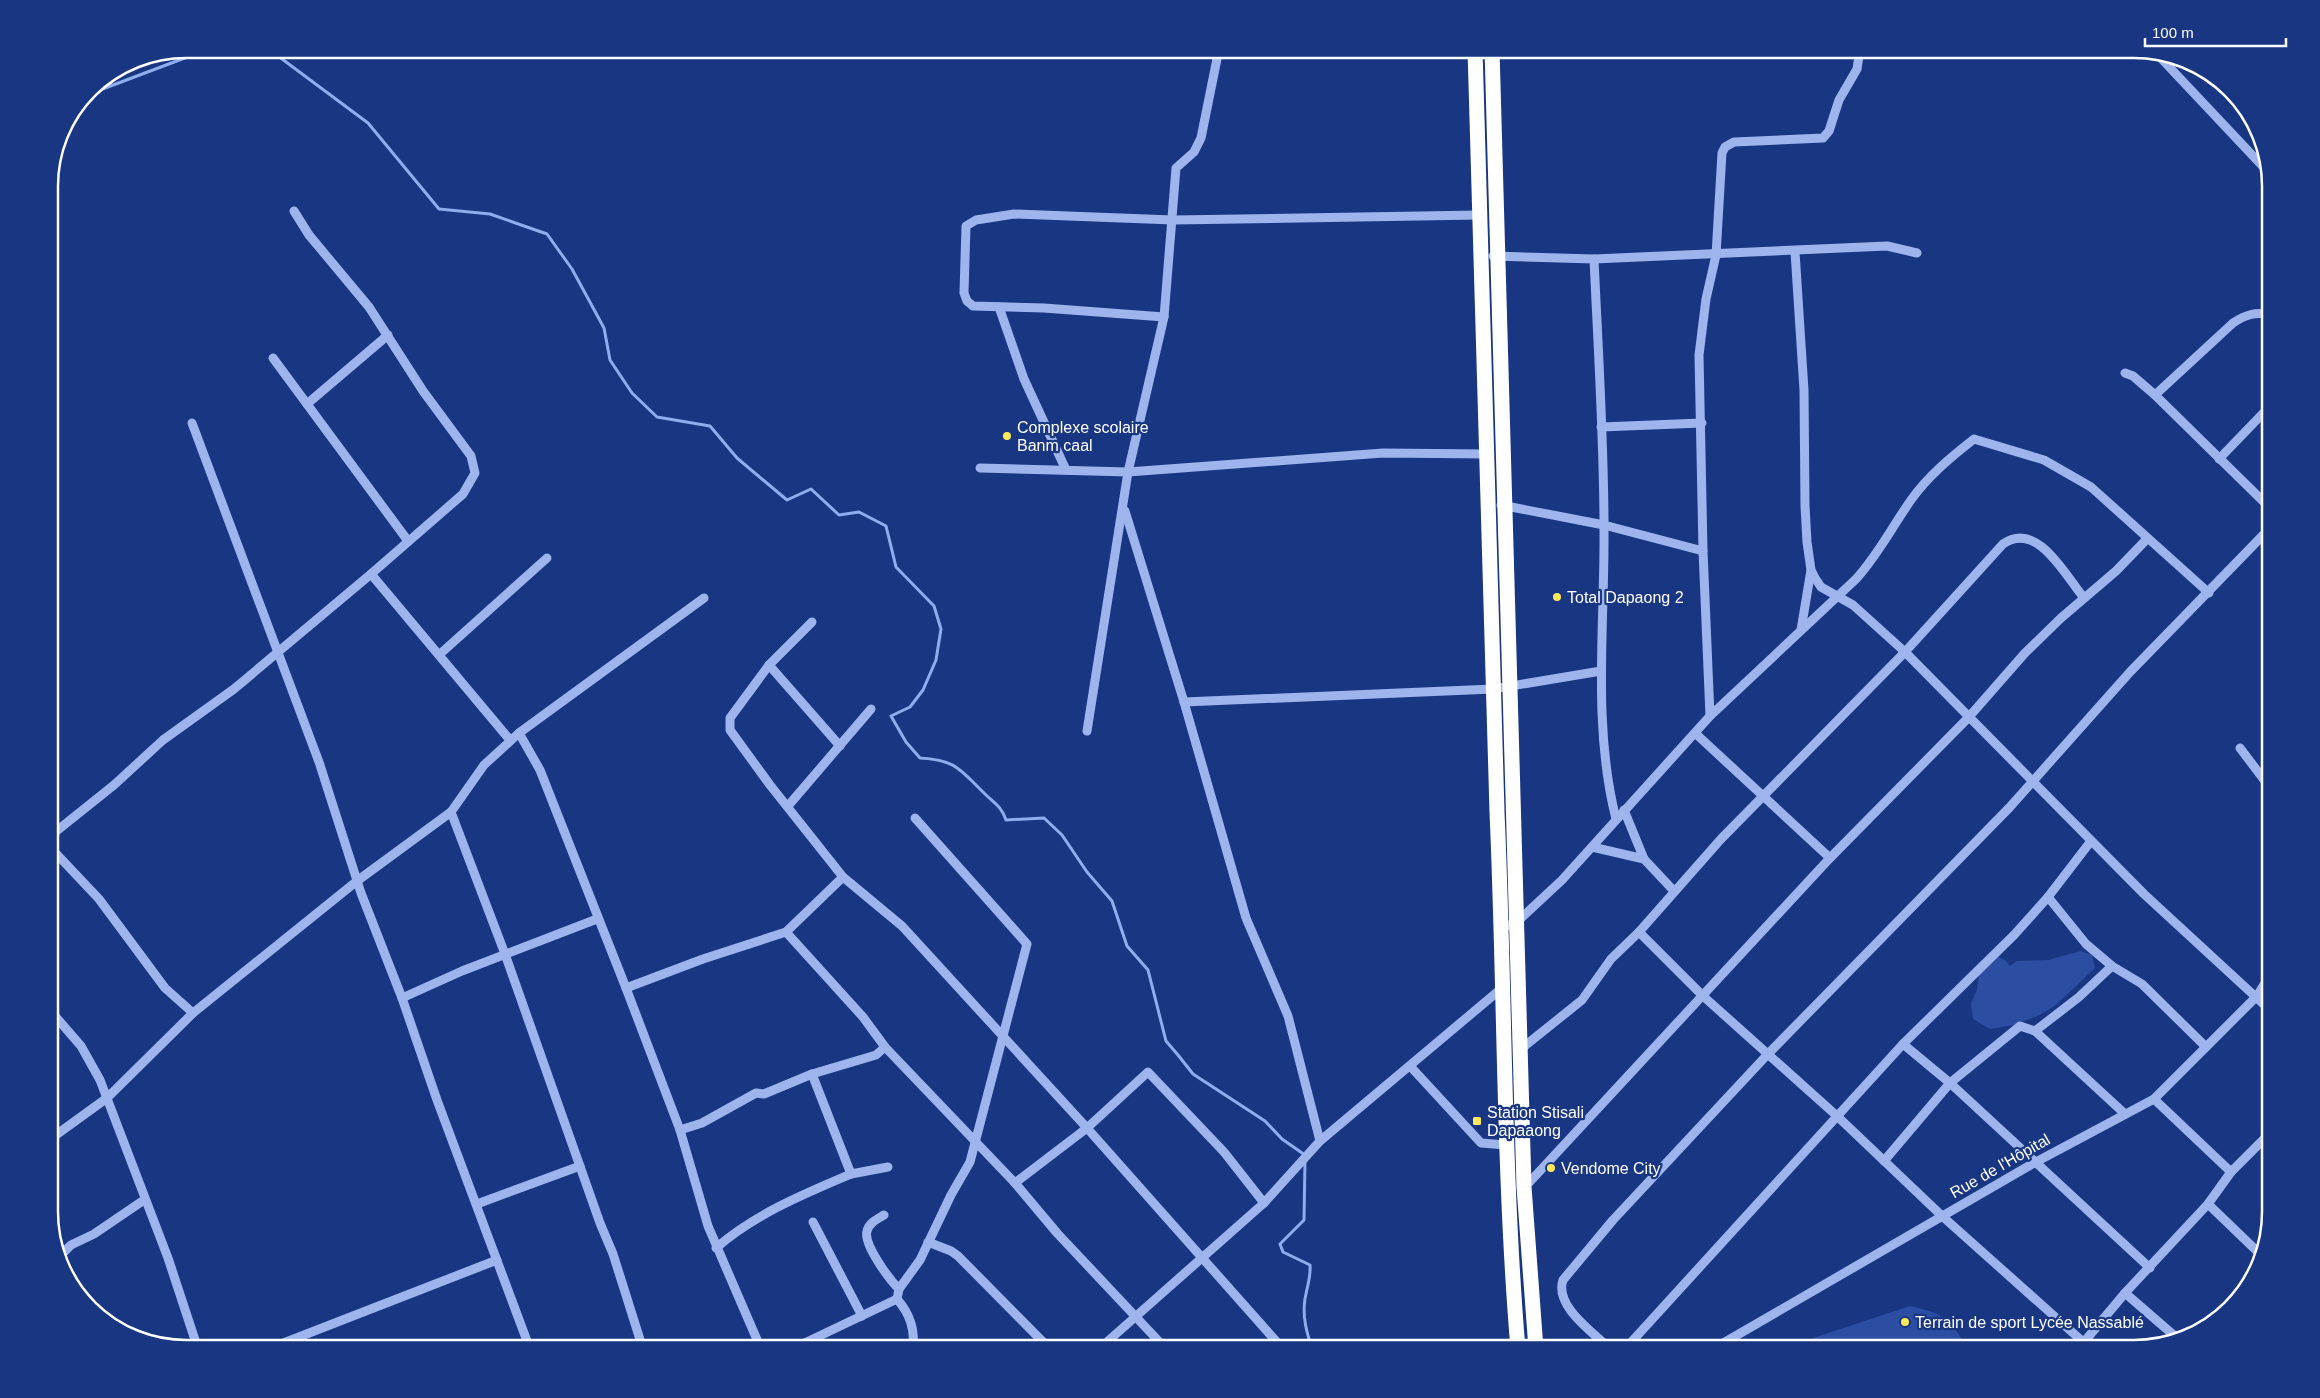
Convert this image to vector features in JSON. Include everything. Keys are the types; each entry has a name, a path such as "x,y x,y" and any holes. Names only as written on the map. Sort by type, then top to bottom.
{"highway":[{"path":"1475,58 1493,689 1502,928 1506,1145 1517,1340"},
{"path":"1492,58 1524,1187 1535,1340"}],"street":[{"path":"1087,731 1124,508 1128,472 1164,316 1176,168 1194,152 1201,138 1217,58"},
{"path":"1710,716 1703,551 1702,423 1699,355 1706,299 1716,254 1722,153 1725,147 1734,142 1823,138 1829,130 1839,100 1857,69 1859,58"},
{"path":"2164,61 2260,164"},
{"path":"58,830 114,785 163,740 234,689 371,574 463,494 475,473 471,456 423,391 388,335 345,276 310,235 294,211"},
{"path":"1164,316 973,306 967,301 964,293 966,226 969,222 1014,214 1173,220 1479,215"},
{"path":"1481,255 1594,259 1796,252 1887,246 1917,253"},
{"path":"1796,252 1804,390 1805,506 1811,570 1801,630"},
{"path":"1594,259 1604,525 1601,671 1605,771 1616,819"},
{"path":"999,306 1017,362 1066,470"},
{"path":"2155,395 2233,323 2246,315 2262,314"},
{"path":"307,404 388,335"},
{"path":"273,358 408,541"},
{"path":"2125,373 2133,376 2155,395 2262,500"},
{"path":"2219,459 2262,414"},
{"path":"192,423 319,762 357,881 402,998 436,1100 477,1204 527,1340"},
{"path":"1601,427 1702,423"},
{"path":"1502,928 1517,922 1562,880 1710,716 1838,596 1876,556 1911,500 1954,455 1974,439 2005,450 2028,454 2060,468 2091,488 2146,540 2209,593"},
{"path":"980,468 1128,472 1383,453 1487,454"},
{"path":"1488,505 1504,505 1604,525 1703,551"},
{"path":"1124,508 1184,702 1246,918 1288,1016 1320,1142"},
{"path":"1601,1340 1566,1306 1560,1288 1563,1280 1613,1220 1768,1055 2033,782 2130,672 2262,537"},
{"path":"1521,1049 1574,1008 1611,959 1640,932 1674,891 1763,796 1905,652 2003,544 2014,538 2032,540 2043,547 2084,598"},
{"path":"1524,1187 1830,858 1968,718 2025,653 2061,618 2116,571 2146,540"},
{"path":"440,654 547,558"},
{"path":"1811,570 1821,587 1853,605 1905,652 1968,718 2144,894 2262,1001"},
{"path":"371,574 440,654 510,740"},
{"path":"58,1133 107,1098 192,1013 357,881 451,812 478,772 510,740 704,598"},
{"path":"812,622 768,665 730,718 729,726 765,778 843,877 902,926 1003,1039 1087,1128 1275,1340"},
{"path":"768,665 840,746"},
{"path":"1184,702 1493,689 1601,671"},
{"path":"788,806 871,708"},
{"path":"519,733 540,770 597,919 626,988 680,1130 716,1248 756,1340"},
{"path":"1695,733 1830,858"},
{"path":"2240,748 2262,777"},
{"path":"1624,810 1644,859 1674,891"},
{"path":"451,812 505,954 613,1254 640,1340"},
{"path":"914,1340 909,1313 897,1299 898,1289 917,1265 951,1195 964,1176 977,1142 1027,944 915,818"},
{"path":"1633,1340 1903,1044 2014,935 2048,897 2091,841"},
{"path":"1592,846 1644,859"},
{"path":"58,856 99,899 165,988 192,1013"},
{"path":"626,988 704,959 786,932 843,877"},
{"path":"2048,897 2086,944 2112,966 2142,984 2206,1047"},
{"path":"402,998 505,954 597,919"},
{"path":"786,932 864,1017 886,1047 977,1142 1057,1233 1158,1340"},
{"path":"1640,932 1703,996 1837,1116 1942,1216 2082,1340"},
{"path":"2035,1031 2079,997 2112,966"},
{"path":"1109,1340 1264,1203 1320,1142 1502,988"},
{"name":"Rue de l'Hôpital","path":"1728,1340 2034,1163 2154,1099 2257,996 2262,988"},
{"path":"58,1019 81,1046 107,1098 144,1200 168,1258 195,1340"},
{"path":"1884,1161 1950,1083 2020,1026 2035,1031 2124,1114"},
{"path":"1903,1044 1950,1083 2034,1163 2150,1268"},
{"path":"680,1130 702,1123 756,1093 764,1094 812,1074 876,1055 886,1047"},
{"path":"1410,1066 1480,1143 1506,1145"},
{"path":"1015,1183 1087,1128 1148,1072 1224,1152 1264,1203"},
{"path":"812,1074 851,1174"},
{"path":"2154,1099 2231,1172"},
{"path":"2086,1340 2125,1293 2208,1204 2231,1172 2262,1141"},
{"path":"477,1204 580,1166"},
{"path":"716,1248 737,1230 774,1209 851,1174 888,1167"},
{"path":"64,1252 71,1245 94,1234 144,1200"},
{"path":"2208,1204 2256,1250"},
{"path":"884,1215 874,1221 867,1229 866,1238 881,1266 898,1289"},
{"path":"813,1222 862,1316"},
{"path":"928,1242 951,1251 958,1256 1041,1340"},
{"path":"291,1340 497,1260"},
{"path":"2125,1293 2173,1334"},
{"path":"818,1340 897,1299"}],"shaded area":[{"path":"2081,951 2092,955 2095,968 2056,1005 2040,1015 2014,1025 1990,1029 1973,1019 1971,1003 1977,990 1979,972 1998,957 2005,960 2010,966 2017,961 2048,960"},
{"name":"Terrain de sport Lycée Nassablé","path":"1910,1306 1930,1311 1945,1319 1951,1324 1962,1340 1807,1340"}],"waterway":[{"path":"100,90 185,58"},
{"path":"281,58 368,123 439,209 490,214 547,234 572,269 604,328 610,360 632,393 657,417 710,426 737,458 787,500 811,489 839,515 859,512 886,526 896,567 934,606 941,629 936,660 923,690 910,707 891,716 906,742 920,758 942,761 957,768 997,806 1006,820 1044,818 1062,835 1087,872 1112,901 1127,946 1148,970 1166,1041 1193,1074 1265,1121 1282,1139 1305,1155"},
{"path":"1305,1161 1304,1220 1280,1244 1283,1252 1310,1265 1304,1312 1310,1340"}],"place":[{"name":"Complexe scolaire Banm caal","path":"1007,436"},
{"name":"Total Dapaong 2","path":"1557,597"},
{"name":"Station Stisali Dapaaong","path":"1477,1121"},
{"name":"Vendome City","path":"1551,1168"},
{"name":"Terrain de sport Lycée Nassablé","path":"1905,1322"}]}
